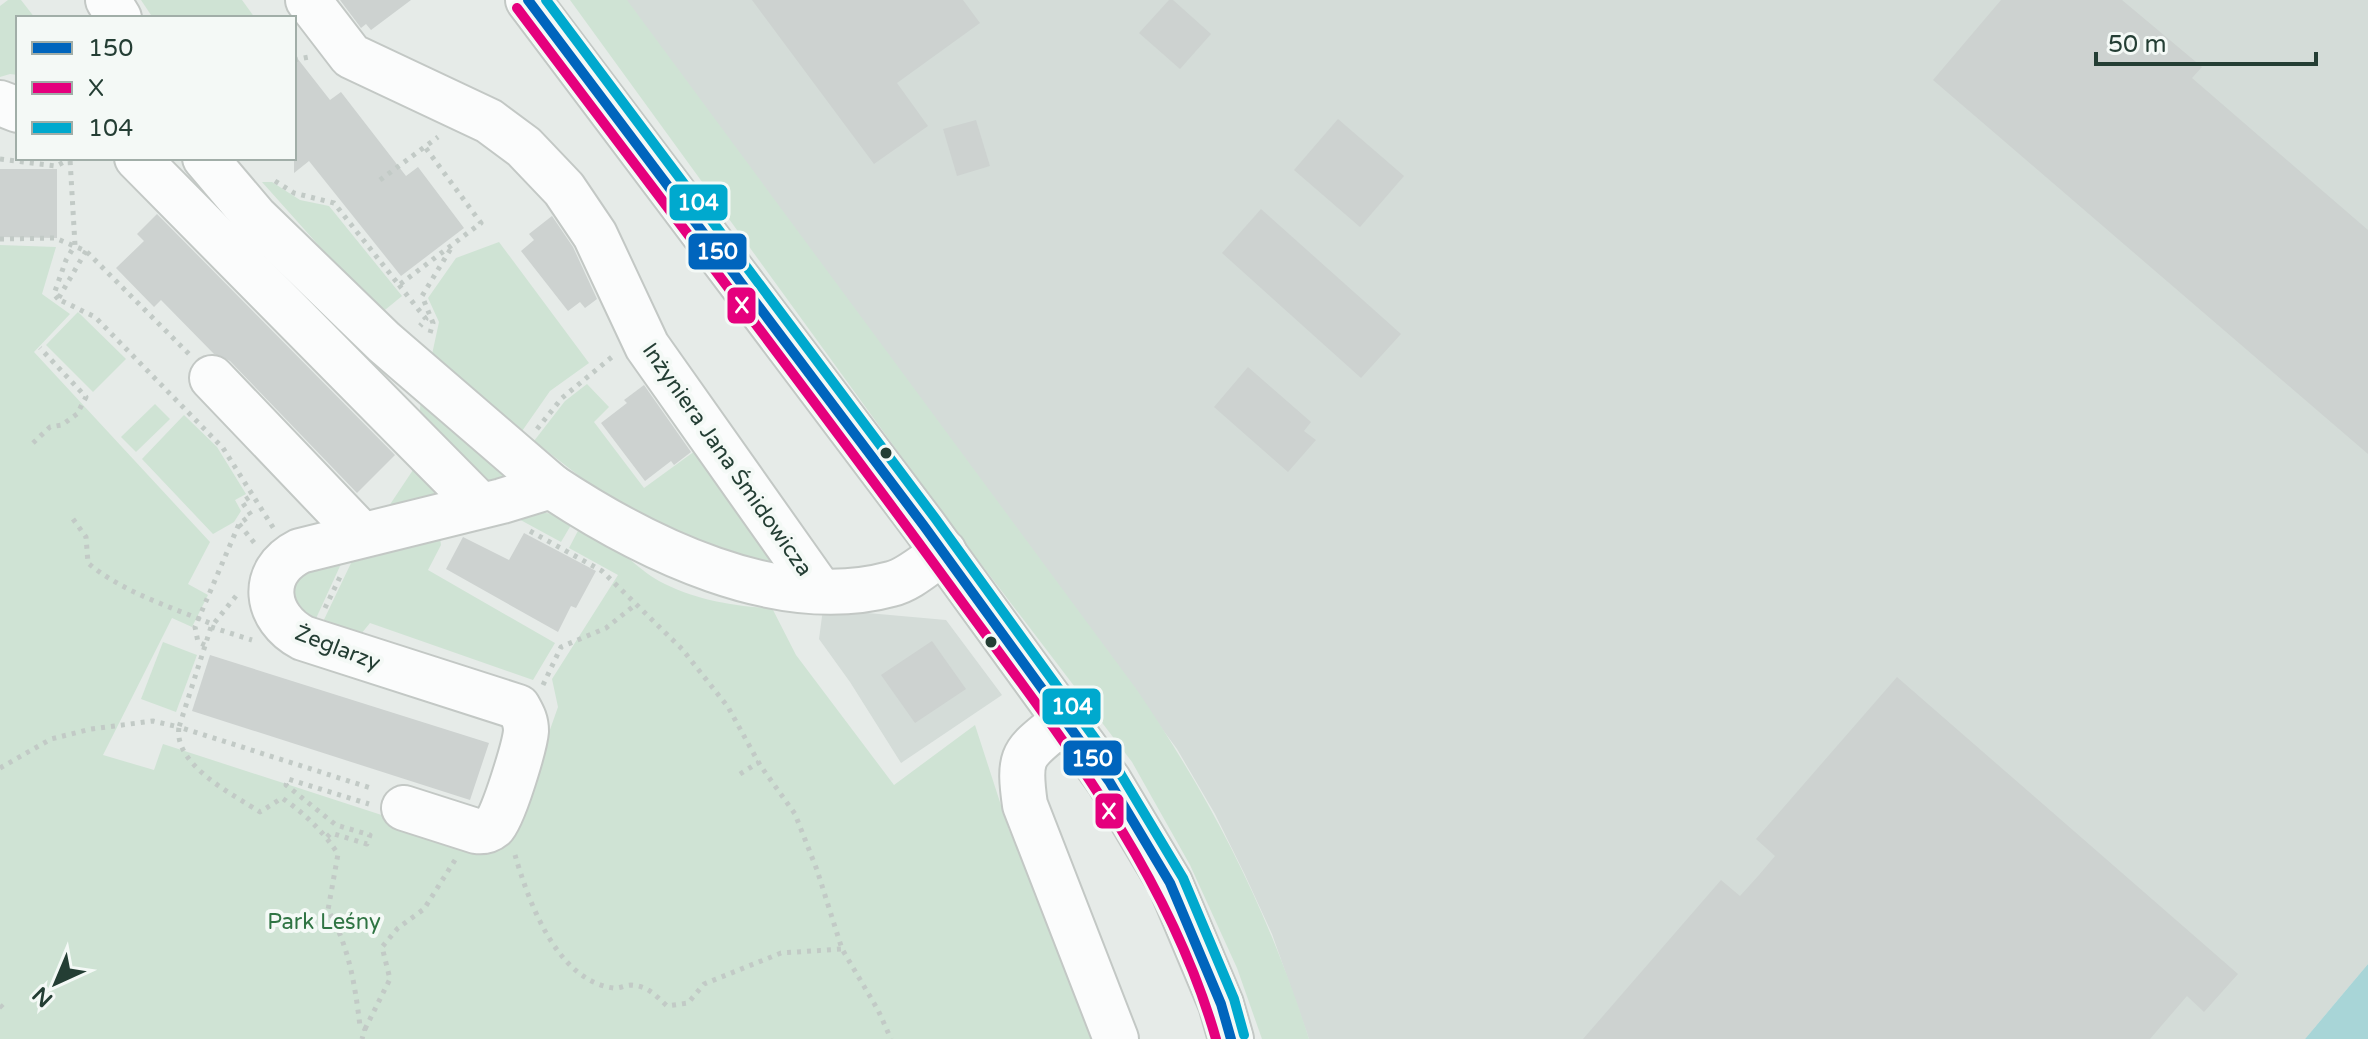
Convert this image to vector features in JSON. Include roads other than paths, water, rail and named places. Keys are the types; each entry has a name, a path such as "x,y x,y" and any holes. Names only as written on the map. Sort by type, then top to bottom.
{"street":[{"name":"Inżyniera Jana Śmidowicza","path":"308,0 351,56 489,121 524,147 564,189 595,235 647,346 820,591"},
{"path":"528,0 944,552 1109,781 1170,883 1221,1004 1231,1039"},
{"path":"139,160 480,505"},
{"path":"207,160 255,217 384,342 551,486 617,526 706,567 766,585 820,591 894,584 944,552"},
{"path":"212,378 361,534"},
{"name":"Żeglarzy","path":"388,802 476,831 493,827 503,810 526,735 525,720 530,696 303,638 274,613 271,600 275,575 289,556 300,551 551,486"},
{"path":"1065,719 1027,752 1020,770 1025,805 1116,1039"}],"water":[{"path":"2368,964 2368,1039 2305,1039"}],"park label":[{"name":"Park Leśny","path":"324,921"}]}
